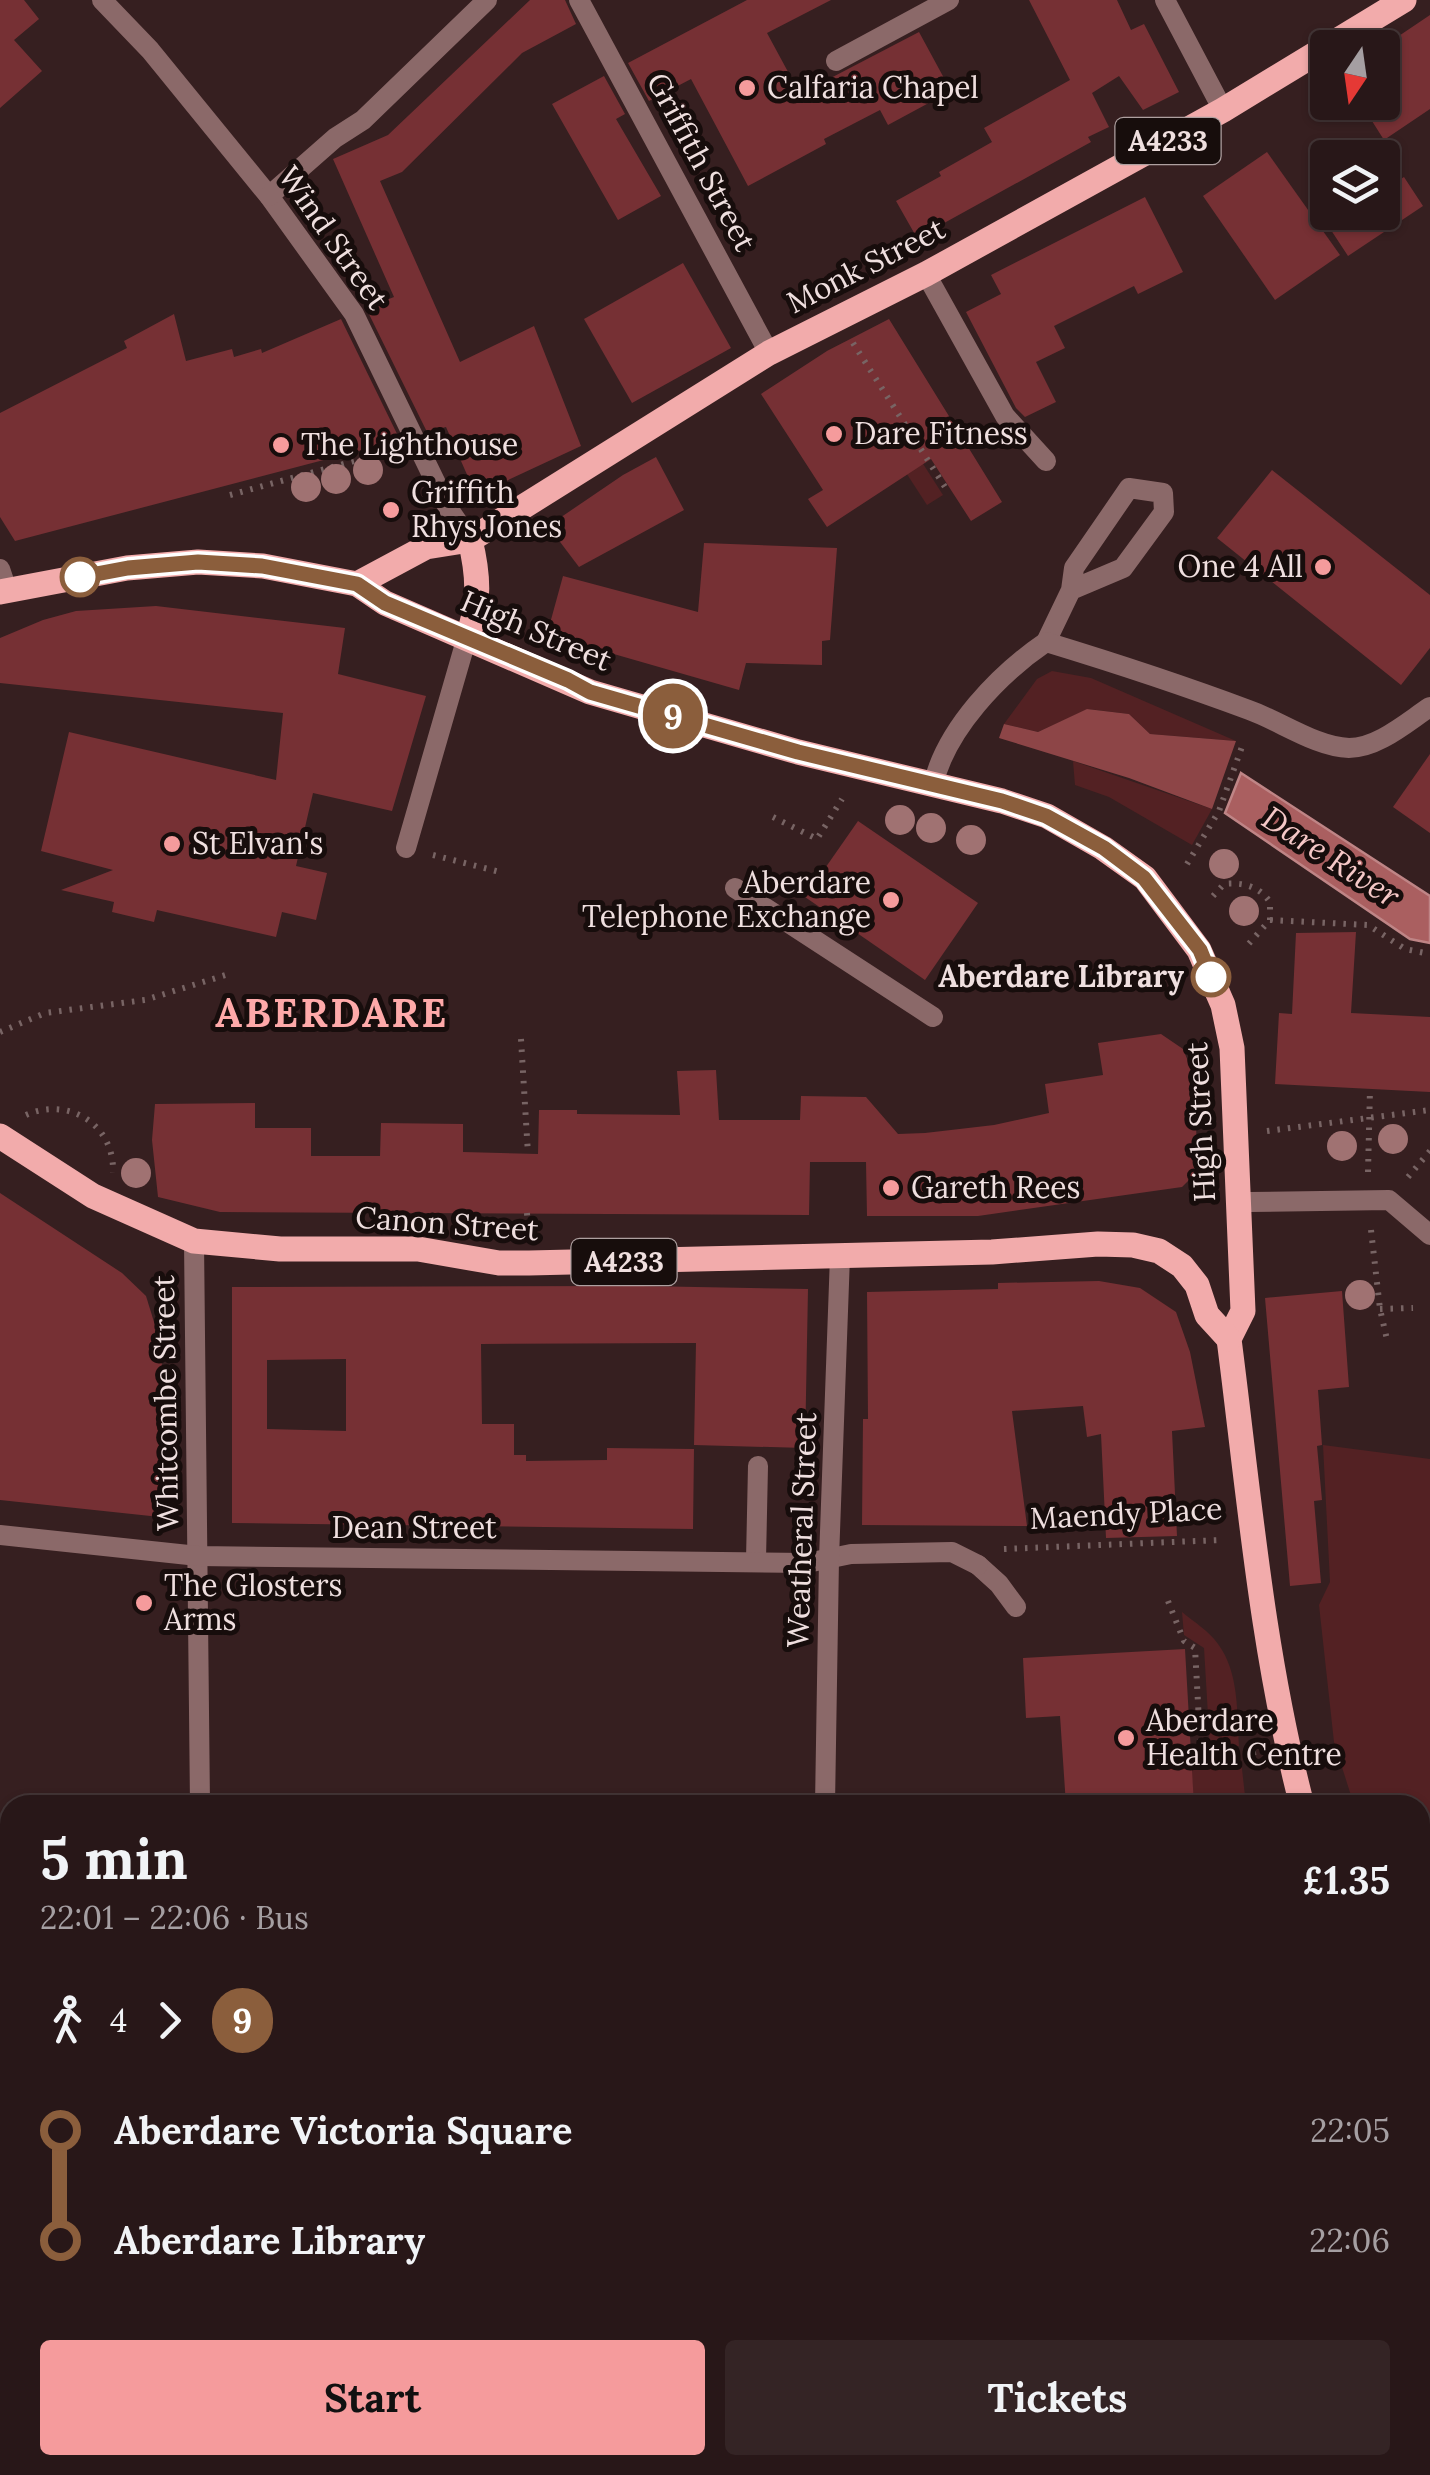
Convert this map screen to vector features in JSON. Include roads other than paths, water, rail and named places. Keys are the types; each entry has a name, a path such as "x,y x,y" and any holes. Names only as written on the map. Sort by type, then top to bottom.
{"main road":[{"name":"Monk Street","path":"357,584 426,547 470,540 770,353 926,274 1223,110 1404,0"},
{"path":"468,636 478,572 470,540"},
{"name":"High Street","path":"2,584 198,562 262,566 357,584 385,603 590,692 798,752 1002,801 1046,816 1104,848 1144,878 1200,950 1223,1004 1232,1048 1243,1312 1230,1339 1262,1615 1299,1795"},
{"name":"Canon Street","path":"0,1136 93,1196 194,1241 280,1249 418,1249 499,1263 1133,1245 1159,1251 1182,1266 1197,1285 1207,1315 1230,1339"}],"street":[{"name":"Wind Street","path":"102,0 150,50 269,196 354,314 448,508 470,540"},
{"path":"269,196 335,138 363,120 487,0"},
{"name":"Griffith Street","path":"578,0 770,353"},
{"path":"836,61 949,0"},
{"path":"1165,0 1223,110"},
{"path":"926,274 1006,416 1046,461"},
{"path":"933,785 949,742 1014,664 1046,642 1071,590 1074,568 1129,488 1163,493 1164,512 1123,568 1071,590"},
{"path":"406,848 468,636"},
{"path":"1046,642 1132,668 1350,748 1382,738 1430,707"},
{"path":"735,888 933,1018"},
{"path":"1249,1202 1389,1200 1430,1235"},
{"name":"Whitcombe Street","path":"194,1241 200,1795"},
{"name":"Weatheral Street","path":"825,1795 840,1256"},
{"path":"756,1560 758,1466"},
{"name":"Dean Street","path":"0,1535 198,1556 808,1563 829,1558"},
{"path":"829,1558 952,1552 1000,1584 1016,1607"}],"water":[{"name":"Dare River","path":"1241,773 1430,896 1430,943 1410,939 1225,813"}],"place":[{"name":"Calfaria Chapel","path":"747,88"},
{"name":"Dare Fitness","path":"834,434"},
{"name":"The Lighthouse","path":"281,445"},
{"name":"Griffith Rhys Jones","path":"391,510"},
{"name":"One 4 All","path":"1323,567"},
{"name":"St Elvan's","path":"172,844"},
{"name":"Aberdare Telephone Exchange","path":"891,900"},
{"name":"Aberdare Library","path":"1211,977"},
{"name":"Gareth Rees","path":"891,1188"},
{"name":"The Glosters Arms","path":"144,1603"},
{"name":"Aberdare Health Centre","path":"1126,1738"}],"district":[{"name":"ABERDARE","path":"332,1013"}]}
